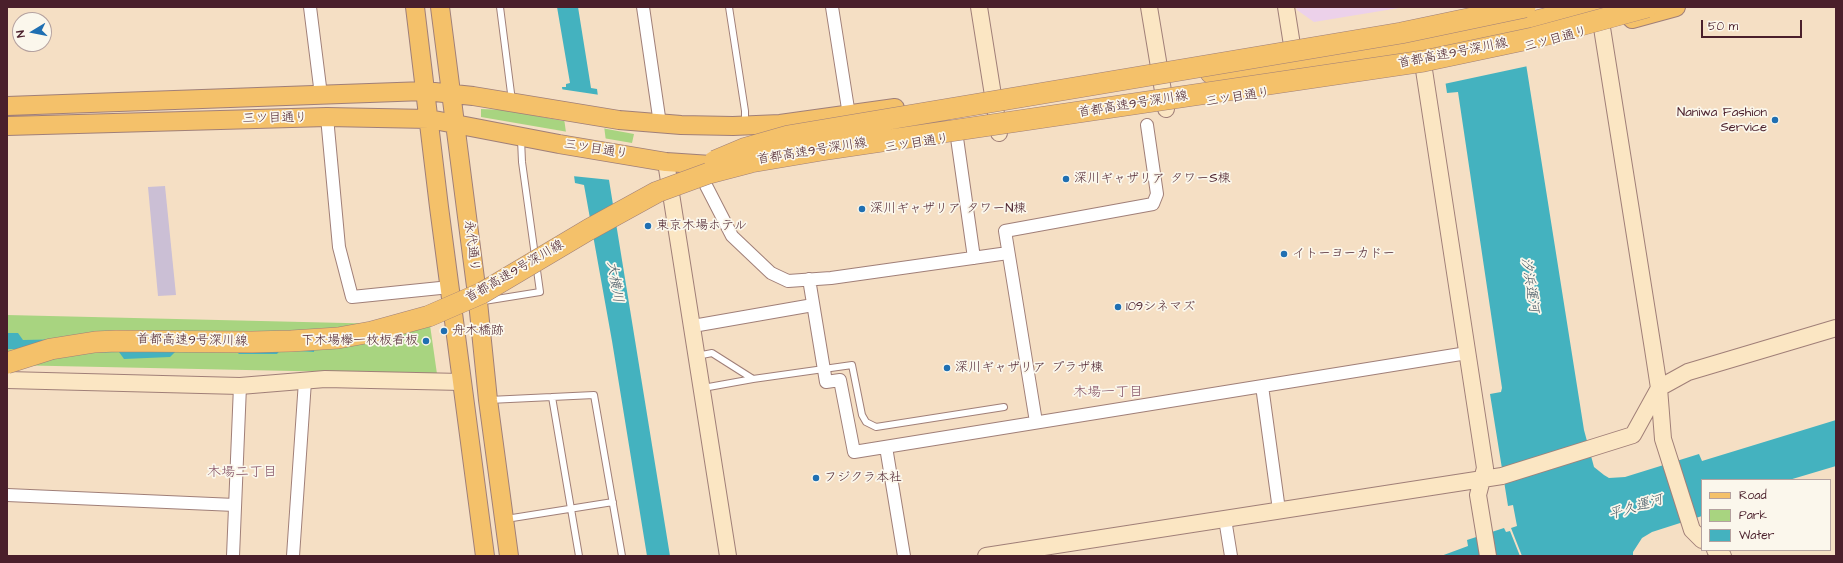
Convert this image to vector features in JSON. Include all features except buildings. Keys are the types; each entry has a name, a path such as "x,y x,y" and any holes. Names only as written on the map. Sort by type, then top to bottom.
{"highway":[{"name":"首都高速9号深川線","path":"7,363 49,349 95,341 252,341 312,339 371,332 408,322 463,300 522,268 637,199 676,179 746,148 788,136 1401,33 1525,7"},
{"path":"1158,66 1201,74 1302,65 1460,38 1591,7"},
{"name":"首都高速9号深川線","path":"7,363 52,349 75,344 102,342 252,342 323,339 371,332 429,316 476,296 538,261 588,230 657,192 709,173 751,162 822,150 1424,61 1533,38 1647,7"}],"main road":[{"name":"永代通り","path":"415,7 485,556"},
{"name":"永代通り","path":"440,7 478,302 488,400 509,556"},
{"name":"三ツ目通り","path":"7,106 426,91 513,102 619,120 660,124 745,126 780,124 993,93 1292,45 1426,23 1500,7"},
{"name":"三ツ目通り","path":"7,126 327,117 429,119 520,137 666,162 727,166 784,165 957,138 1166,109 1424,70 1523,49 1676,7"}],"street":[{"path":"310,7 321,95"},
{"path":"643,7 660,124"},
{"path":"832,7 848,115"},
{"path":"979,7 999,133"},
{"path":"1149,7 1166,109"},
{"path":"1286,7 1292,45"},
{"path":"1599,7 1658,388 1663,439 1697,535"},
{"path":"1424,70 1485,468 1478,495 1488,556"},
{"path":"327,117 339,247 352,297 450,287"},
{"path":"1036,422 1005,231 1153,204 1157,194 1147,124"},
{"path":"957,138 974,258"},
{"path":"666,162 728,556"},
{"path":"695,164 732,236 771,273 788,281 831,278 1008,253"},
{"path":"809,279 826,382 840,380 854,452 1467,353"},
{"path":"693,326 813,304"},
{"path":"986,556 1505,475 1633,435 1658,388 1688,372 1836,328"},
{"path":"7,380 240,386 325,380 462,382"},
{"path":"293,556 305,381"},
{"path":"233,556 240,386"},
{"path":"1262,386 1279,510"},
{"path":"886,447 904,556"},
{"path":"7,494 235,505"},
{"path":"1225,518 1231,556"}],"lane":[{"path":"500,7 513,102"},
{"path":"729,7 745,111 745,126"},
{"path":"478,302 540,292 522,162 520,137"},
{"path":"697,356 712,353 753,379"},
{"path":"702,388 852,365 862,416 866,422 876,427 1004,407"},
{"path":"488,400 594,395 622,556"},
{"path":"552,397 579,556"},
{"path":"504,519 613,502"}],"shaded area":[{"path":"1296,7 1405,7 1314,22 1297,10"},
{"path":"165,186 176,295 158,296 148,187"}],"green space":[{"path":"481,109 504,110 634,134 632,143 481,117"},
{"path":"7,315 430,325 437,374 7,365"}],"water":[{"name":"大横川","path":"557,7 578,7 591,88 597,89 609,180 670,556 647,556 612,341 584,185 575,183 562,87 566,87 566,84 570,83"},
{"path":"1434,7 1517,7 1584,430 1594,467 1609,478 1625,477 1699,454 1702,461 1836,420 1836,466 1792,479 1701,479 1701,516 1652,532 1642,538 1633,552 1633,556 1522,556 1511,528 1517,526 1513,505 1508,506 1490,394 1501,392 1502,388 1458,92 1447,93"},
{"path":"7,333 18,333 23,340 315,334 314,352 300,351 299,346 283,347 277,354 239,354 234,349 177,350 170,357 124,359 119,352 23,354 14,349 7,349"},
{"path":"1504,528 1506,532 1510,531 1520,556 1441,556 1468,546 1467,540"}],"pier":[{"path":"1432,7 1519,7 1528,66 1444,84"},
{"path":"560,89 600,95 611,180 572,176"}],"place":[{"name":"Naniwa Fashion Service","path":"1775,120"},
{"name":"深川ギャザリア タワーS棟","path":"1066,179"},
{"name":"深川ギャザリア タワーN棟","path":"862,209"},
{"name":"東京木場ホテル","path":"648,226"},
{"name":"イトーヨーカドー","path":"1284,254"},
{"name":"109シネマズ","path":"1118,307"},
{"name":"舟木橋跡","path":"444,331"},
{"name":"下木場欅一枚板看板","path":"426,341"},
{"name":"深川ギャザリア プラザ棟","path":"947,368"},
{"name":"フジクラ本社","path":"816,478"}],"district":[{"name":"木場一丁目","path":"1108,393"},
{"name":"木場二丁目","path":"242,473"}],"water label":[{"name":"汐浜運河","path":"1529,285"},
{"name":"平久運河","path":"1636,508"}]}
